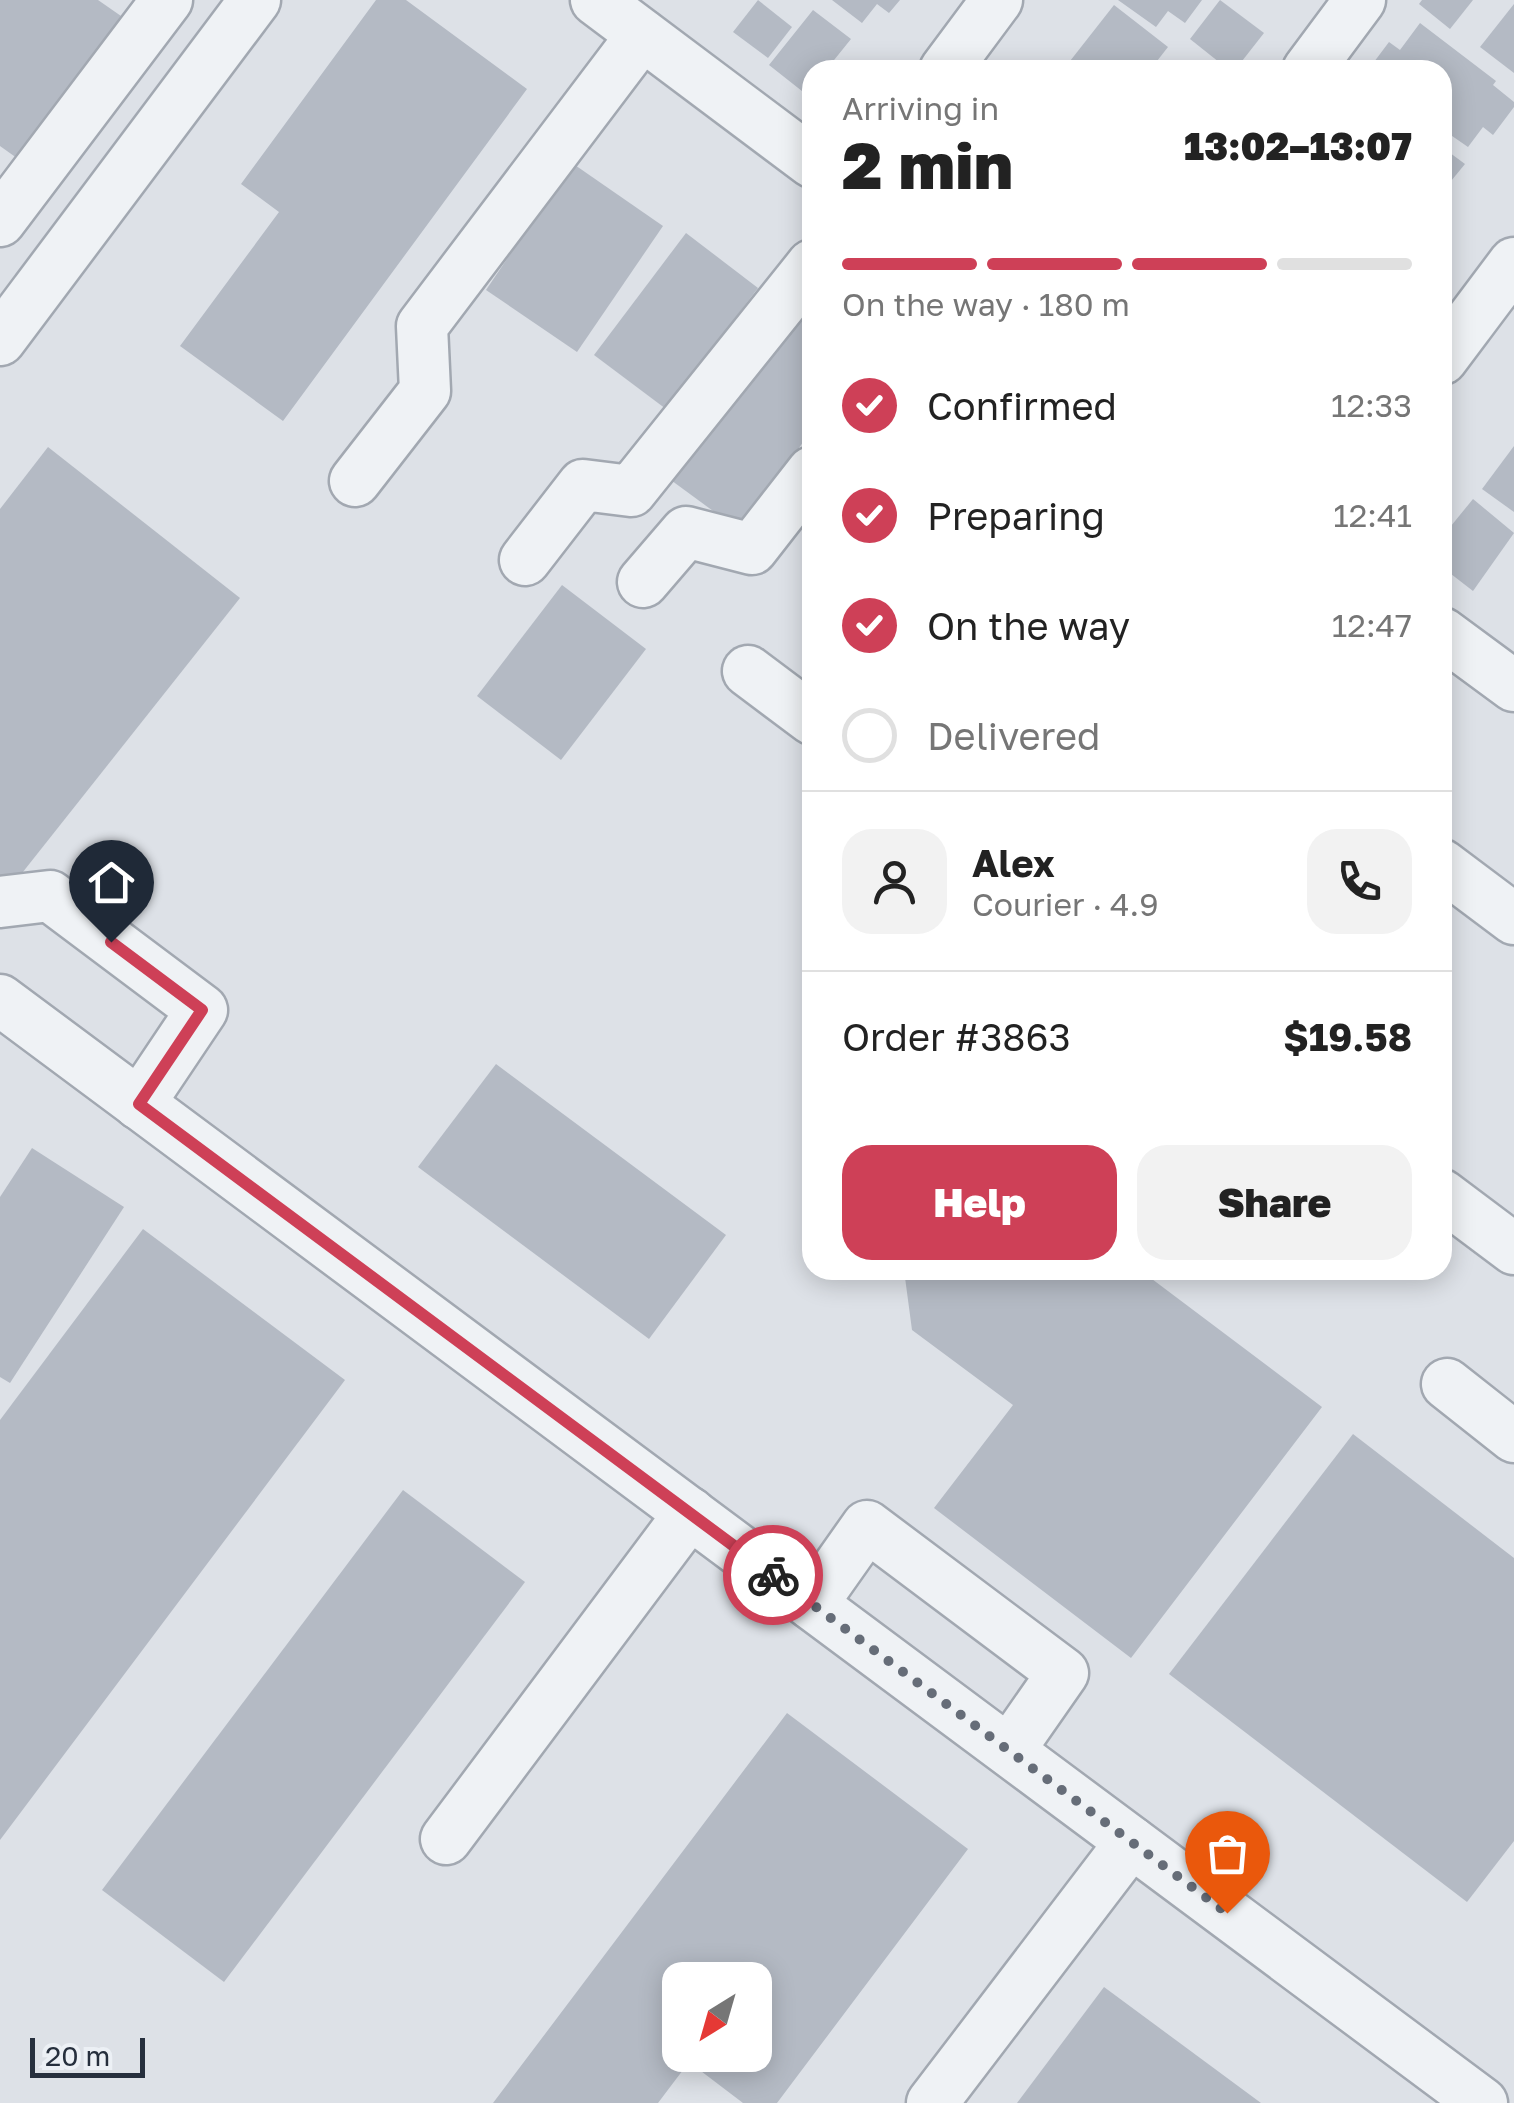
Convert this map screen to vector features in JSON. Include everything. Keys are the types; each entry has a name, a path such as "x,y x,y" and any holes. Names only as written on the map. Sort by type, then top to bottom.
{"street":[{"path":"0,221 168,0"},
{"path":"0,340 256,0"},
{"path":"953,60 998,0"},
{"path":"1315,60 1360,0"},
{"path":"354,481 426,391 422,326 625,14 802,154"},
{"path":"1452,345 1514,263"},
{"path":"524,560 584,485 631,491 802,277"},
{"path":"643,582 686,532 752,549 802,485"},
{"path":"1452,640 1514,686"},
{"path":"748,671 802,711"},
{"path":"1452,872 1514,918"},
{"path":"0,902 50,896 202,1010 139,1104"},
{"path":"0,1000 1482,2103"},
{"path":"1452,1200 1508,1231"},
{"path":"1447,1384 1514,1437"},
{"path":"446,1839 690,1513"},
{"path":"812,1604 867,1526 1063,1673 1010,1749"},
{"path":"932,2103 1131,1842"}],"building":[{"path":"0,0 98,0 121,16 21,161 0,146"},
{"path":"376,0 406,0 527,89 283,421 180,346 279,212 241,184"},
{"path":"758,0 792,27 768,58 733,32"},
{"path":"832,0 900,0 889,13 877,4 862,23"},
{"path":"1118,0 1202,0 1185,23 1168,11 1156,27"},
{"path":"1220,0 1264,33 1243,60 1216,60 1190,39"},
{"path":"1422,0 1473,0 1450,29 1419,4"},
{"path":"1514,4 1514,73 1480,47"},
{"path":"1114,5 1168,47 1158,60 1071,60"},
{"path":"813,10 851,39 834,60 802,60 802,91 769,65"},
{"path":"1420,23 1496,81 1493,85 1514,102 1514,107 1493,135 1483,127 1468,147 1452,136 1452,60 1376,60 1389,42 1400,50"},
{"path":"1452,154 1465,164 1452,180"},
{"path":"572,163 663,226 577,352 486,290"},
{"path":"686,233 758,288 666,409 594,355"},
{"path":"787,307 802,318 802,444 739,530 664,475"},
{"path":"1514,446 1514,512 1482,489"},
{"path":"48,447 240,598 11,887 0,879 0,509"},
{"path":"1473,499 1514,533 1473,591 1452,575 1452,525"},
{"path":"562,585 646,649 561,760 477,696"},
{"path":"496,1064 726,1235 649,1339 418,1167"},
{"path":"32,1148 124,1207 10,1383 0,1377 0,1197"},
{"path":"143,1229 345,1380 0,1840 0,1420"},
{"path":"905,1280 1153,1280 1322,1407 1131,1658 934,1508 1013,1405 912,1330"},
{"path":"1353,1434 1514,1558 1514,1841 1467,1902 1169,1674"},
{"path":"403,1490 525,1582 224,1982 102,1890"},
{"path":"787,1713 968,1849 777,2103 743,2103 702,2072 772,2072 772,1962 662,1962 662,2072 681,2072 658,2103 493,2103"},
{"path":"1104,1987 1261,2103 1017,2103"}],"way so far":[{"path":"773,1575 1227,1913"}],"route":[{"path":"111,942 202,1010 139,1104 773,1575"}]}
